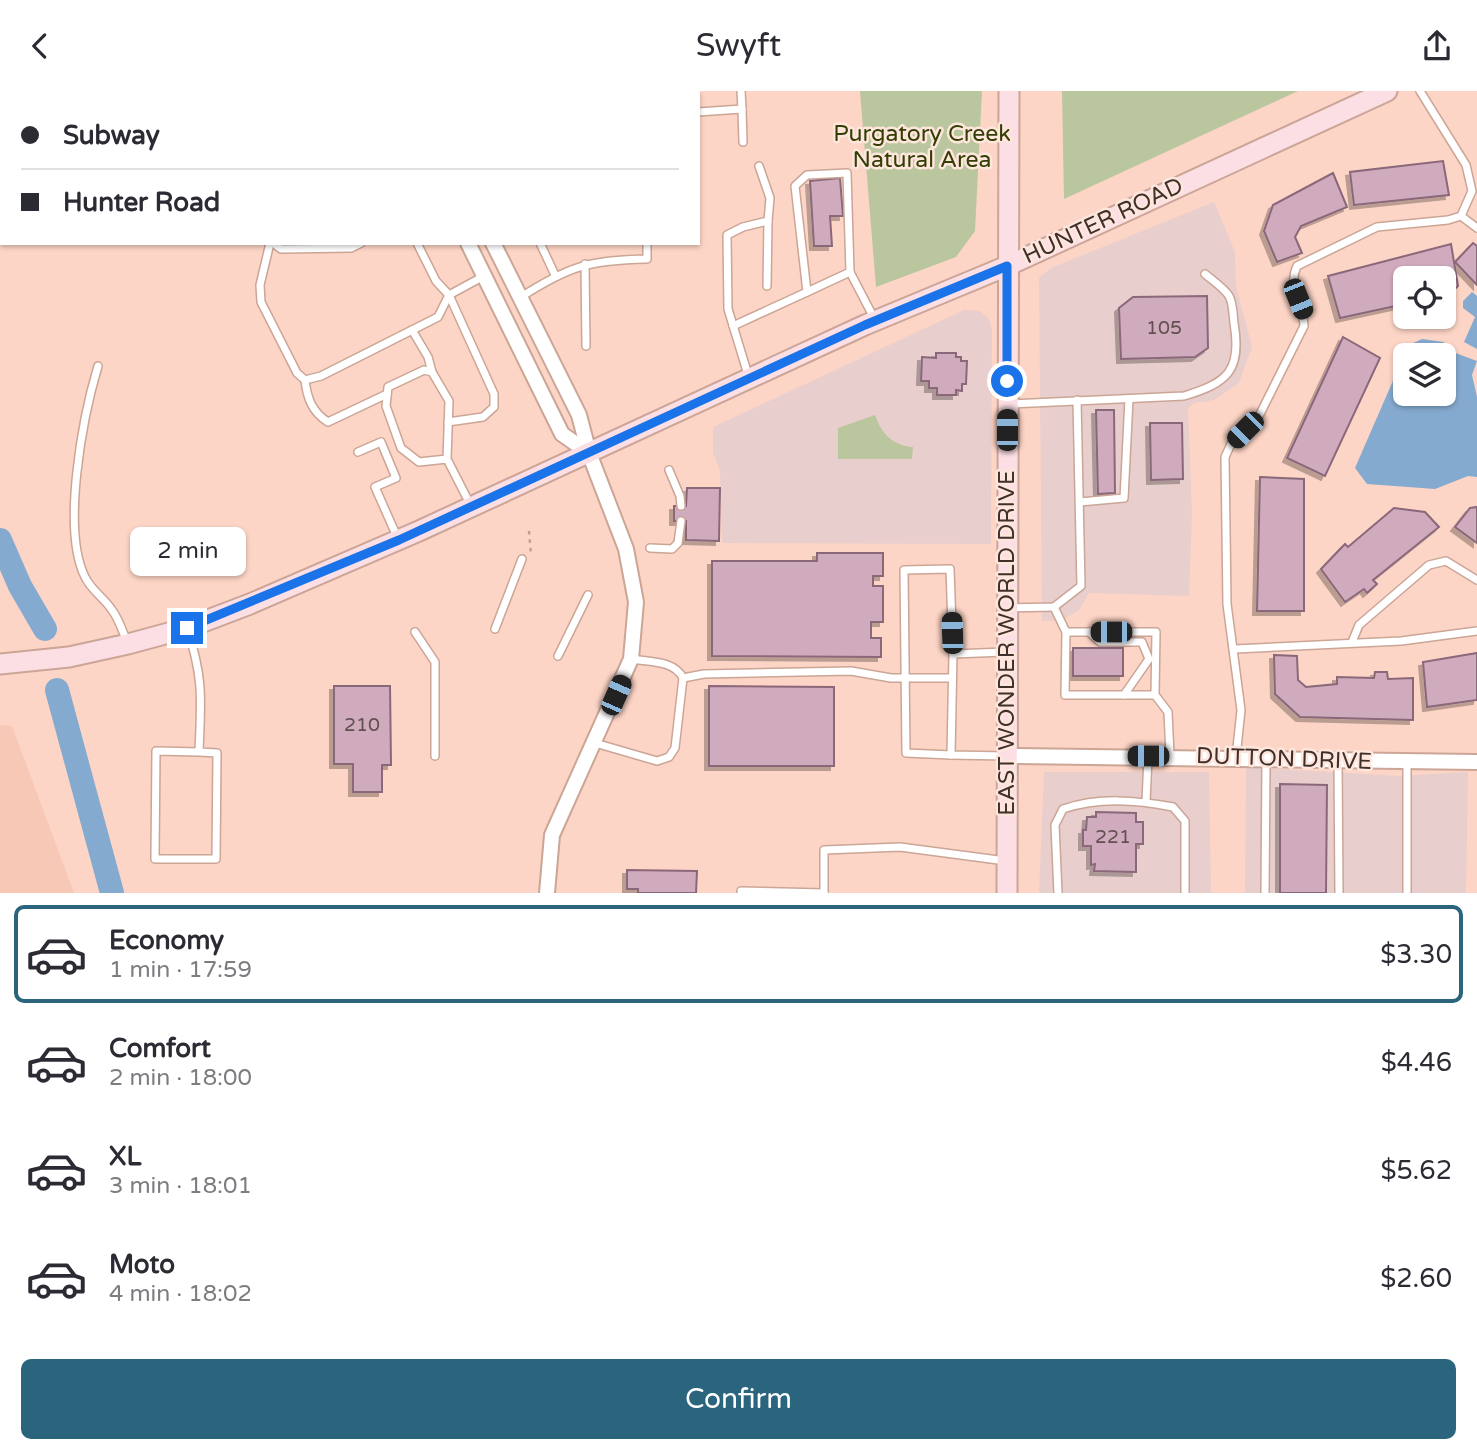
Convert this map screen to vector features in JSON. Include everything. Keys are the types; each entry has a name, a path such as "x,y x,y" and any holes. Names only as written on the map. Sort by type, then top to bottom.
{"main road":[{"name":"EAST WONDER WORLD DRIVE","path":"1007,893 1009,91"},
{"name":"HUNTER ROAD","path":"0,664 69,657 187,628 399,540 749,378 875,321 1007,266 1387,91"}],"street":[{"path":"469,245 562,433 589,453"},
{"path":"494,245 579,415 589,453 626,549 633,578 636,623 631,659 552,835 547,893"},
{"name":"DUTTON DRIVE","path":"1007,756 1477,762"}],"lane":[{"path":"741,91 743,142"},
{"path":"1236,757 1241,710 1227,604 1225,457 1231,444 1259,416 1304,326 1303,312 1293,285 1293,275 1305,260 1377,227 1448,220 1461,215 1472,191 1466,165 1420,91"},
{"path":"700,112 742,109"},
{"path":"759,166 770,198 767,286"},
{"path":"807,292 795,186 807,175 847,173 850,272 875,321"},
{"path":"1461,215 1477,228"},
{"path":"749,378 728,309 727,235 743,227 768,221"},
{"path":"270,245 260,285 261,302 297,373 305,380 307,395 317,415 328,422 387,394"},
{"path":"274,245 281,249 352,248 357,245"},
{"path":"418,245 436,281 449,295 494,394 494,407 483,417 448,422"},
{"path":"541,245 555,275"},
{"path":"520,298 555,275 585,264 600,260 647,259 647,245"},
{"path":"585,264 586,346"},
{"path":"733,326 850,272"},
{"path":"1007,404 1184,396 1210,388 1226,377 1234,366 1238,345 1230,297 1205,274"},
{"path":"305,380 321,376 438,317 449,295 484,276"},
{"path":"412,330 449,401 447,459 471,506"},
{"path":"98,366 87,403 79,456 77,547 85,578 112,610 128,644"},
{"path":"432,372 424,370 388,387 386,406 401,448 419,462 447,459"},
{"path":"1080,502 1124,498 1129,399"},
{"path":"1007,608 1054,607 1082,586 1077,400"},
{"path":"358,452 381,442 396,478 375,487 399,540"},
{"path":"669,470 680,496 681,506"},
{"path":"650,548 672,549 678,543 681,521"},
{"path":"495,629 522,559"},
{"path":"1352,642 1359,625 1429,565 1446,561 1477,580"},
{"path":"951,755 953,654 950,569 904,570 906,753 951,755 1007,756"},
{"path":"558,656 588,595"},
{"path":"1054,607 1066,632 1065,695 1155,695"},
{"path":"187,628 200,666 202,698 199,752"},
{"path":"1235,649 1401,641 1477,631"},
{"path":"415,632 435,662 435,756"},
{"path":"1066,632 1156,632 1155,695 1168,712 1170,756"},
{"path":"1089,632 1100,642 1142,642 1149,659 1124,695"},
{"path":"953,654 1006,652"},
{"path":"594,743 657,761 669,757 674,748 683,678 680,672 664,663 631,659"},
{"path":"683,678 704,674 851,671 906,678 952,678"},
{"path":"156,751 199,752 217,753 216,859 155,859 156,751"},
{"path":"1146,802 1148,756"},
{"path":"1265,893 1266,759"},
{"path":"1338,761 1339,893"},
{"path":"1407,763 1407,893"},
{"path":"1058,893 1055,825 1063,809 1083,802 1146,802 1173,807 1185,821 1185,893"},
{"path":"741,891 824,893 824,850 900,847 1007,861"}],"path":[{"path":"529,531 531,556"}],"shaded area":[{"path":"1214,202 1235,252 1236,286 1252,347 1239,383 1214,400 1194,403 1188,408 1192,512 1189,596 1089,593 1079,610 1062,620 1042,621 1039,278 1051,268"},
{"path":"964,310 980,311 989,319 992,329 991,544 722,543 720,471 713,453 713,427"},
{"path":"0,725 12,726 74,893 0,893"},
{"path":"1246,767 1399,776 1468,772 1466,893 1245,893"},
{"path":"1044,772 1209,772 1211,893 1039,893"}],"green space":[{"name":"Purgatory Creek Natural Area","path":"860,91 982,91 975,231 956,257 876,287"},
{"path":"1062,91 1298,91 1064,199"},
{"path":"875,415 889,437 899,444 913,447 912,459 838,459 838,428"}],"water":[{"path":"1472,292 1477,296 1477,349 1464,342 1475,317 1463,308 1463,301"},
{"path":"1422,339 1444,343 1413,343"},
{"path":"1456,353 1477,361 1472,375 1477,397 1477,477 1468,476 1435,489 1367,484 1355,468 1393,381 1393,406 1456,406"}],"building":[{"path":"1443,161 1449,195 1354,205 1350,172"},
{"path":"1333,173 1347,207 1301,226 1295,237 1302,253 1277,262 1264,231 1273,205"},
{"path":"840,178 843,216 830,216 832,246 814,246 810,181"},
{"path":"1473,243 1477,246 1477,285 1455,262"},
{"path":"1451,244 1455,266 1393,266 1393,307 1340,318 1328,276"},
{"path":"1207,296 1208,348 1195,357 1121,359 1119,308 1133,297"},
{"path":"1343,337 1380,358 1325,476 1287,458"},
{"path":"936,353 956,353 956,357 961,357 961,361 967,361 966,384 962,384 962,391 956,390 956,395 937,395 937,388 929,388 929,381 921,381 922,357 936,358"},
{"path":"1096,410 1114,410 1115,493 1098,494"},
{"path":"1150,423 1182,423 1183,479 1151,480"},
{"path":"1260,477 1304,479 1304,611 1257,611"},
{"path":"687,488 720,488 719,541 686,540 686,521 674,521 674,506 686,506"},
{"path":"1477,507 1477,543 1455,527 1470,508"},
{"path":"1394,508 1425,512 1439,527 1373,580 1377,584 1367,593 1364,589 1345,602 1321,569 1345,544 1348,547"},
{"path":"817,553 883,553 883,576 873,576 873,586 883,586 883,622 871,622 871,638 881,638 881,657 712,656 712,561 817,561"},
{"path":"1073,648 1123,648 1123,676 1073,676"},
{"path":"1477,653 1477,700 1427,707 1423,662"},
{"path":"1274,655 1297,656 1298,680 1306,687 1337,684 1337,677 1374,678 1375,672 1387,672 1388,679 1413,678 1413,720 1300,717 1275,694"},
{"path":"334,686 390,686 391,765 382,765 382,792 353,792 353,764 334,764"},
{"path":"709,686 834,687 834,766 709,766"},
{"path":"1280,784 1327,785 1326,893 1280,893"},
{"path":"1096,812 1136,813 1136,822 1143,822 1143,844 1136,844 1136,872 1094,871 1095,864 1091,865 1091,846 1083,846 1083,830 1086,830 1087,817 1096,817"},
{"path":"627,870 697,871 696,893 638,893 638,889 627,889"}],"waterway":[{"path":"0,540 20,586 45,629"},
{"path":"57,690 112,893"}],"route":[{"path":"187,628 399,540 865,325 1007,266 1007,381"}]}
